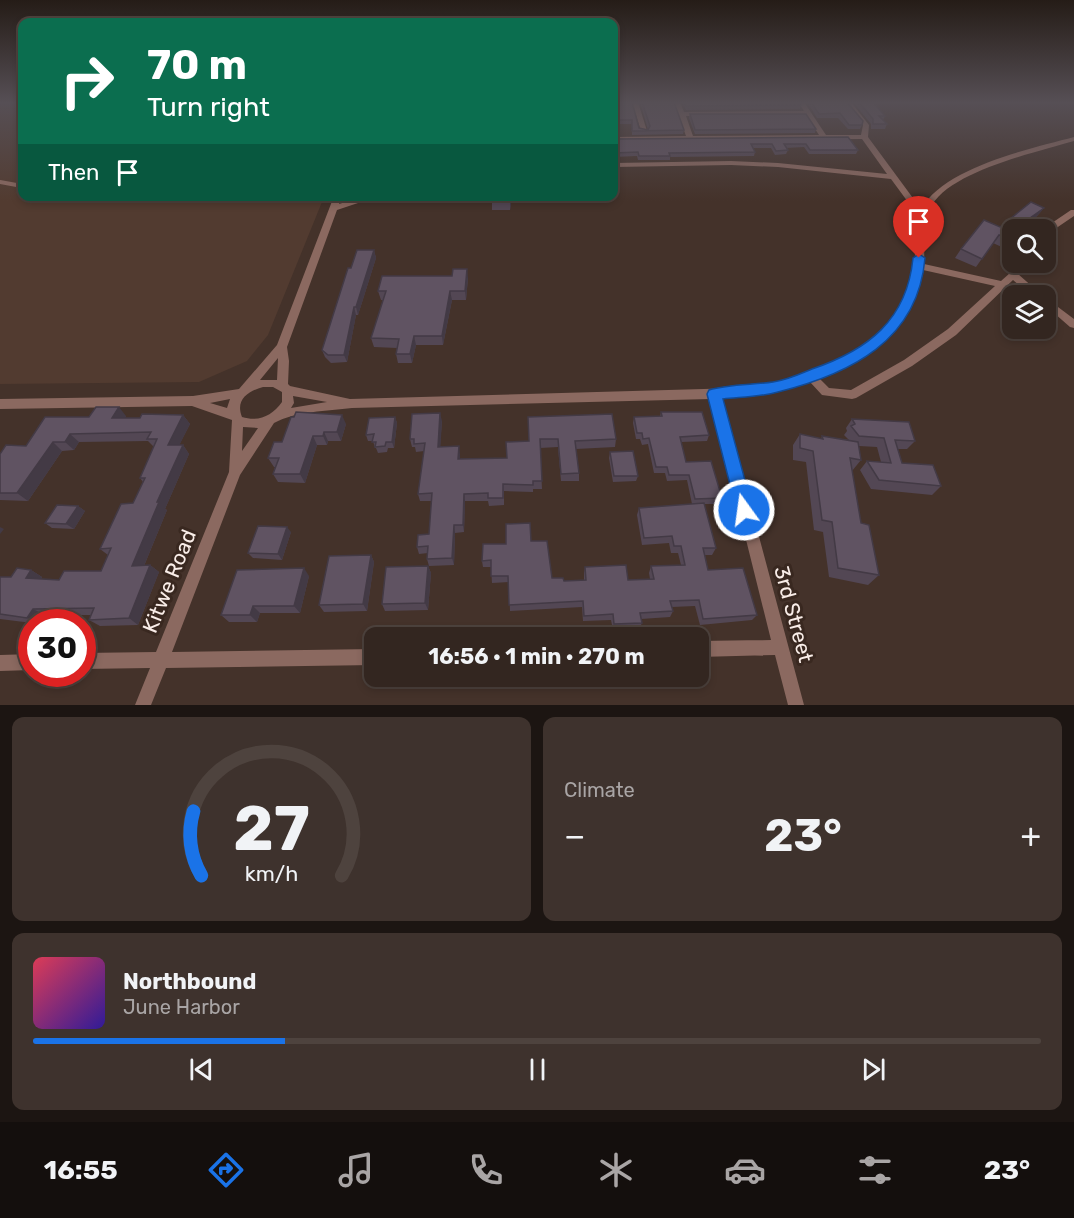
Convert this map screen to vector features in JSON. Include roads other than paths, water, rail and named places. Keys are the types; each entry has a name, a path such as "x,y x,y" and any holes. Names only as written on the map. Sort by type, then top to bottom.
{"street":[{"path":"618,139 864,137 922,216"},
{"path":"193,401 252,424 300,410 352,403 715,394 776,387 844,363 880,341 904,310 917,280 918,236 922,216 931,200 954,182 979,170 1074,139"},
{"path":"618,165 778,165 892,177"},
{"path":"236,418 235,401 282,346 336,201"},
{"path":"334,208 358,201"},
{"path":"1056,224 1074,212"},
{"path":"918,266 1002,285"},
{"path":"811,376 826,392 852,394 908,363 952,332 1013,275 1025,285"},
{"path":"1056,309 1074,324"},
{"path":"273,418 288,403 284,388 282,346"},
{"path":"0,404 193,401 245,391 266,382 352,403"},
{"name":"3rd Street","path":"715,394 796,705"},
{"name":"Kitwe Road","path":"235,472 236,418"},
{"name":"Kitwe Road","path":"143,705 235,472 273,418"},
{"path":"709,649 780,647"},
{"path":"96,661 364,657"},
{"path":"0,663 18,662"}],"lane":[{"path":"0,182 18,185"}]}
